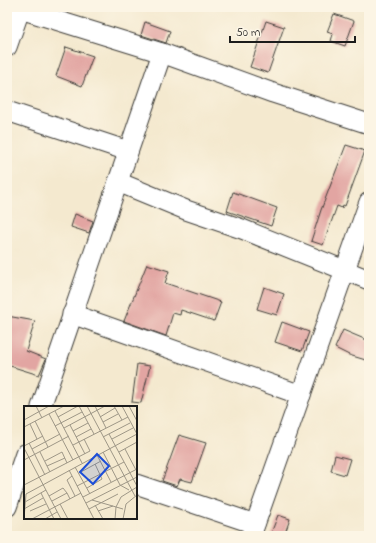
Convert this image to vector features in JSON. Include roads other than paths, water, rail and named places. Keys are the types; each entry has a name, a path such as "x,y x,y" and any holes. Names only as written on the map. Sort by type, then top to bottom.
{"street":[{"path":"7,47 21,8 162,53 273,93 369,124"},
{"path":"41,406 162,53"},
{"path":"7,111 128,151"},
{"path":"118,182 186,210 242,229 369,280"},
{"path":"137,484 253,530 369,202"},
{"path":"72,314 301,394"},
{"path":"7,507 24,457"}]}
